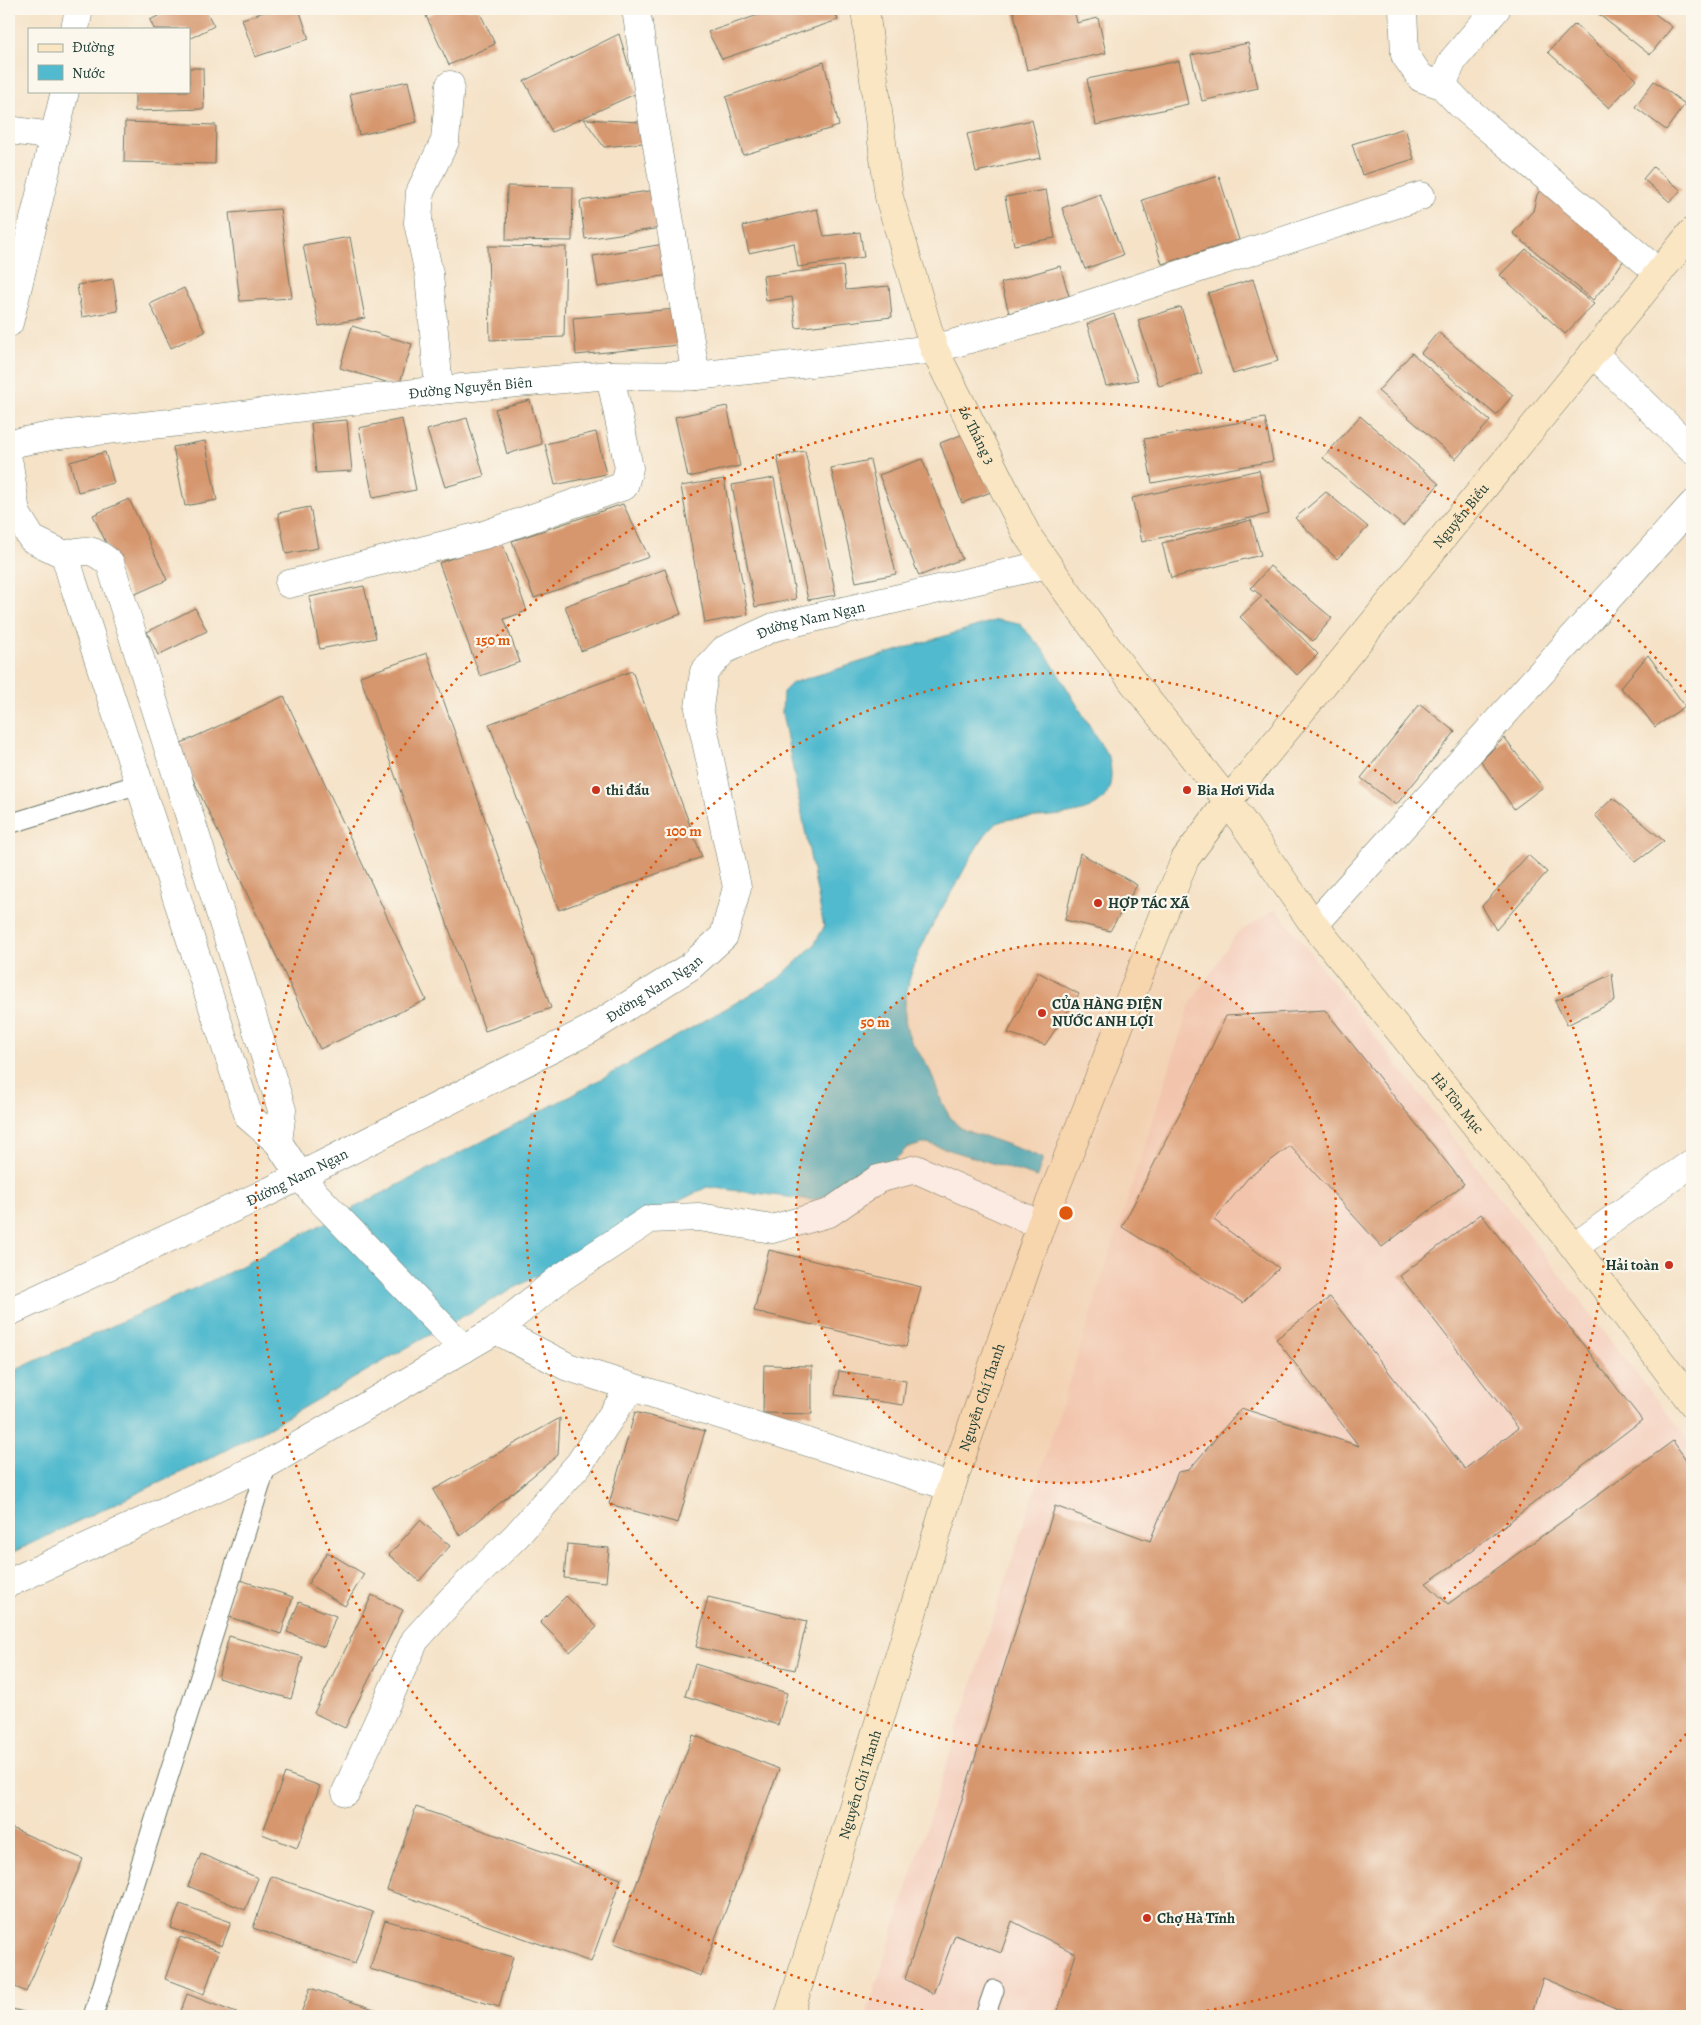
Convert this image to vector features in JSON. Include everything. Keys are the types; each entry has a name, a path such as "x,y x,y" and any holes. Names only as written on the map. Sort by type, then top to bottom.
{"street":[{"path":"76,28 79,9"},
{"path":"636,9 696,376"},
{"name":"26 Tháng 3","path":"865,9 889,196 934,349 1027,535 1133,682 1228,801"},
{"path":"1403,9 1405,55 1421,78 1442,85 1460,104 1659,273"},
{"path":"1442,85 1453,60 1496,9"},
{"path":"439,390 430,274 418,223 420,192 445,141 450,85"},
{"path":"9,323 65,92"},
{"path":"9,130 53,136"},
{"name":"Đường Nguyễn Biên","path":"9,444 51,436 234,416 439,390 610,375 696,376 934,349 1065,312 1421,196"},
{"name":"Nguyễn Biểu","path":"1228,801 1692,232"},
{"path":"1594,353 1692,450"},
{"path":"289,584 484,535 624,486 629,468 610,375"},
{"path":"9,464 16,513 32,539 65,554 87,550 99,555 110,563 282,1110 278,1142"},
{"path":"1314,925 1692,505"},
{"path":"65,554 249,1117 278,1142 308,1185 455,1340"},
{"name":"Đường Nam Ngạn","path":"9,1312 308,1185 589,1030 691,966 724,936 736,887 699,708 704,672 724,650 774,627 1047,564"},
{"name":"Hà Tôn Mục","path":"1228,801 1314,925 1574,1247 1692,1403"},
{"name":"Nguyễn Chí Thanh","path":"789,2016 951,1487 1041,1225 1185,859 1228,801"},
{"path":"1574,1247 1692,1163"},
{"path":"9,1584 267,1464 455,1340 496,1330 559,1279 650,1218 699,1217 772,1229 829,1213 878,1179 916,1169 1041,1225"},
{"path":"496,1330 568,1367 951,1487"},
{"path":"346,1792 416,1640 452,1599 517,1535 579,1464 631,1387"}],"lane":[{"path":"9,824 139,784"},
{"path":"93,2016 267,1464"},
{"path":"986,2016 994,1990"}],"shaded area":[{"path":"1276,909 1692,1445 1692,2016 866,2016 1190,1004 1237,933"}],"water":[{"path":"997,620 1020,624 1045,652 1109,758 1111,777 1108,792 1100,802 1088,809 1075,813 1007,820 999,822 991,828 939,913 920,951 907,991 905,1011 908,1035 931,1073 942,1103 950,1117 966,1131 1043,1158 1037,1177 927,1143 907,1148 880,1175 858,1191 812,1200 707,1187 603,1239 415,1343 266,1429 201,1463 9,1554 9,1373 228,1273 578,1092 778,979 814,945 824,927 782,713 783,692 792,683"}],"building":[{"path":"172,9 205,9 214,26 190,38 190,28 154,28 150,20"},
{"path":"273,9 299,9 309,39 255,57 242,19"},
{"path":"442,9 478,9 495,44 449,65 426,16"},
{"path":"776,9 834,9 838,20 722,59 708,32"},
{"path":"1013,9 1074,9 1077,23 1098,18 1106,53 1027,70"},
{"path":"1592,9 1649,9 1672,27 1650,55"},
{"path":"1575,24 1636,79 1609,108 1548,52"},
{"path":"619,34 637,93 552,132 524,81"},
{"path":"1248,43 1258,88 1202,101 1191,55"},
{"path":"1179,61 1188,104 1096,125 1087,79"},
{"path":"824,62 839,126 743,155 726,97"},
{"path":"190,68 203,68 204,109 135,111 135,92 190,92"},
{"path":"408,81 417,122 359,135 350,94"},
{"path":"1654,81 1685,104 1666,130 1635,107"},
{"path":"584,119 640,122 643,143 604,147"},
{"path":"1032,120 1041,158 976,172 967,134"},
{"path":"125,122 216,125 215,164 124,162"},
{"path":"1405,128 1414,159 1362,175 1352,144"},
{"path":"1653,167 1681,190 1670,202 1643,179"},
{"path":"1219,176 1239,240 1162,264 1142,200"},
{"path":"507,186 573,187 572,241 506,240"},
{"path":"1542,187 1626,257 1593,300 1513,233 1533,211 1537,195"},
{"path":"656,190 661,228 585,239 580,201"},
{"path":"1046,190 1055,238 1014,245 1005,197"},
{"path":"1100,194 1123,255 1085,269 1062,208"},
{"path":"280,209 292,298 240,301 229,213"},
{"path":"817,209 824,236 860,232 864,257 798,267 794,243 749,253 743,226"},
{"path":"350,237 365,318 319,326 303,245"},
{"path":"664,244 669,275 598,287 593,256"},
{"path":"488,246 566,247 564,337 490,340"},
{"path":"1526,249 1594,304 1565,334 1500,275"},
{"path":"843,266 846,290 889,286 892,317 796,328 792,297 766,301 763,276"},
{"path":"1060,266 1069,296 1009,313 1001,283"},
{"path":"113,279 118,311 82,317 77,285"},
{"path":"1253,279 1278,361 1233,374 1208,293"},
{"path":"184,288 205,332 171,348 150,304"},
{"path":"1181,307 1202,373 1159,386 1138,320"},
{"path":"676,309 679,345 576,355 573,318"},
{"path":"1114,314 1138,380 1106,386 1087,324"},
{"path":"352,326 412,344 399,386 340,368"},
{"path":"1438,332 1513,395 1496,415 1421,353"},
{"path":"1412,353 1490,421 1456,459 1378,391"},
{"path":"530,400 542,444 507,454 495,409"},
{"path":"727,406 740,466 688,477 675,417"},
{"path":"1360,416 1439,484 1403,526 1323,458"},
{"path":"467,418 484,476 445,487 427,430"},
{"path":"1265,418 1273,461 1152,483 1144,439"},
{"path":"402,419 416,490 373,498 359,428"},
{"path":"347,420 352,471 316,473 311,423"},
{"path":"596,432 606,474 555,485 545,444"},
{"path":"969,432 991,492 962,503 940,443"},
{"path":"205,441 217,500 185,506 173,447"},
{"path":"805,451 836,595 808,600 777,456"},
{"path":"105,452 114,483 78,492 70,462"},
{"path":"922,459 962,559 919,576 879,475"},
{"path":"870,460 896,574 856,582 831,468"},
{"path":"1259,470 1269,514 1142,542 1132,498"},
{"path":"774,478 796,599 755,607 732,485"},
{"path":"724,479 748,615 705,623 681,486"},
{"path":"1326,492 1368,527 1337,559 1295,518"},
{"path":"129,499 167,580 131,596 93,515"},
{"path":"623,504 649,557 534,598 512,541"},
{"path":"310,507 318,548 286,554 278,513"},
{"path":"1251,520 1261,555 1171,578 1162,543"},
{"path":"501,540 527,611 504,619 520,662 480,676 439,563"},
{"path":"1270,566 1332,618 1313,641 1265,600 1318,654 1297,675 1240,617 1262,596 1251,588"},
{"path":"665,569 681,614 581,651 565,606"},
{"path":"364,586 376,638 320,649 309,597"},
{"path":"195,608 207,631 158,655 147,632"},
{"path":"427,653 551,1008 485,1031 360,676"},
{"path":"1648,655 1685,706 1655,727 1636,702 1620,688"},
{"name":"thi đấu","path":"632,671 702,857 559,910 489,724"},
{"path":"284,696 426,1000 320,1049 177,745"},
{"path":"1420,704 1455,732 1396,805 1361,778"},
{"path":"1504,738 1543,787 1514,809 1481,761"},
{"path":"1613,798 1664,841 1636,862 1595,815"},
{"name":"HỢP TÁC XÃ","path":"1080,853 1137,885 1110,931 1065,920"},
{"path":"1528,855 1547,872 1496,930 1482,906"},
{"name":"CỦA HÀNG ĐIỆN NƯỚC ANH LỢI","path":"1038,972 1079,994 1045,1045 1008,1033"},
{"path":"1612,974 1615,1001 1567,1025 1555,1001"},
{"path":"1325,1010 1464,1184 1382,1247 1290,1146 1248,1178 1214,1220 1279,1268 1243,1303 1122,1227 1197,1079 1226,1016"},
{"path":"1481,1214 1642,1420 1453,1565 1426,1583 1448,1604 1673,1441 1692,1468 1692,2016 1635,2016 1543,1978 1531,2016 1056,2016 1076,1954 1012,1921 1001,1953 955,1935 933,1994 905,1979 1055,1506 1150,1541 1178,1472 1189,1470 1241,1408 1359,1446 1276,1339 1330,1297 1465,1469 1518,1428 1400,1276"},
{"path":"769,1250 921,1287 906,1347 754,1311"},
{"path":"764,1365 812,1366 812,1414 763,1413"},
{"path":"839,1371 906,1381 903,1405 835,1395"},
{"path":"635,1412 705,1431 678,1523 609,1504"},
{"path":"560,1418 558,1455 460,1536 433,1490"},
{"path":"420,1520 450,1546 419,1581 389,1555"},
{"path":"567,1544 609,1548 606,1582 564,1578"},
{"path":"327,1552 364,1574 345,1606 308,1584"},
{"path":"237,1579 293,1597 281,1634 226,1616"},
{"path":"372,1595 403,1610 345,1728 314,1713"},
{"path":"566,1596 597,1627 570,1652 540,1622"},
{"path":"708,1597 807,1621 795,1670 696,1647"},
{"path":"299,1602 336,1616 324,1647 287,1632"},
{"path":"229,1636 303,1657 291,1699 218,1678"},
{"path":"695,1664 787,1693 778,1725 685,1696"},
{"path":"693,1735 779,1769 701,1976 614,1943"},
{"path":"285,1773 320,1786 297,1848 262,1834"},
{"path":"416,1807 621,1879 591,1962 387,1890"},
{"path":"9,1827 83,1859 26,1992 9,1984"},
{"path":"201,1854 258,1878 245,1910 188,1886"},
{"path":"271,1876 373,1912 355,1964 253,1928"},
{"path":"180,1904 231,1922 222,1946 171,1928"},
{"path":"385,1920 513,1957 499,2007 370,1969"},
{"path":"180,1937 219,1951 204,1994 165,1979"},
{"path":"310,1988 395,2016 300,2016"},
{"path":"187,1994 244,2016 179,2016"},
{"path":"9,2008 39,2016 9,2016"}],"place":[{"name":"thi đấu","path":"596,790"},
{"name":"Bia Hơi Vida","path":"1187,790"},
{"name":"HỢP TÁC XÃ","path":"1098,903"},
{"name":"CỦA HÀNG ĐIỆN NƯỚC ANH LỢI","path":"1042,1013"},
{"name":"Hải toàn","path":"1669,1265"},
{"name":"Chợ Hà Tĩnh","path":"1147,1918"}]}
